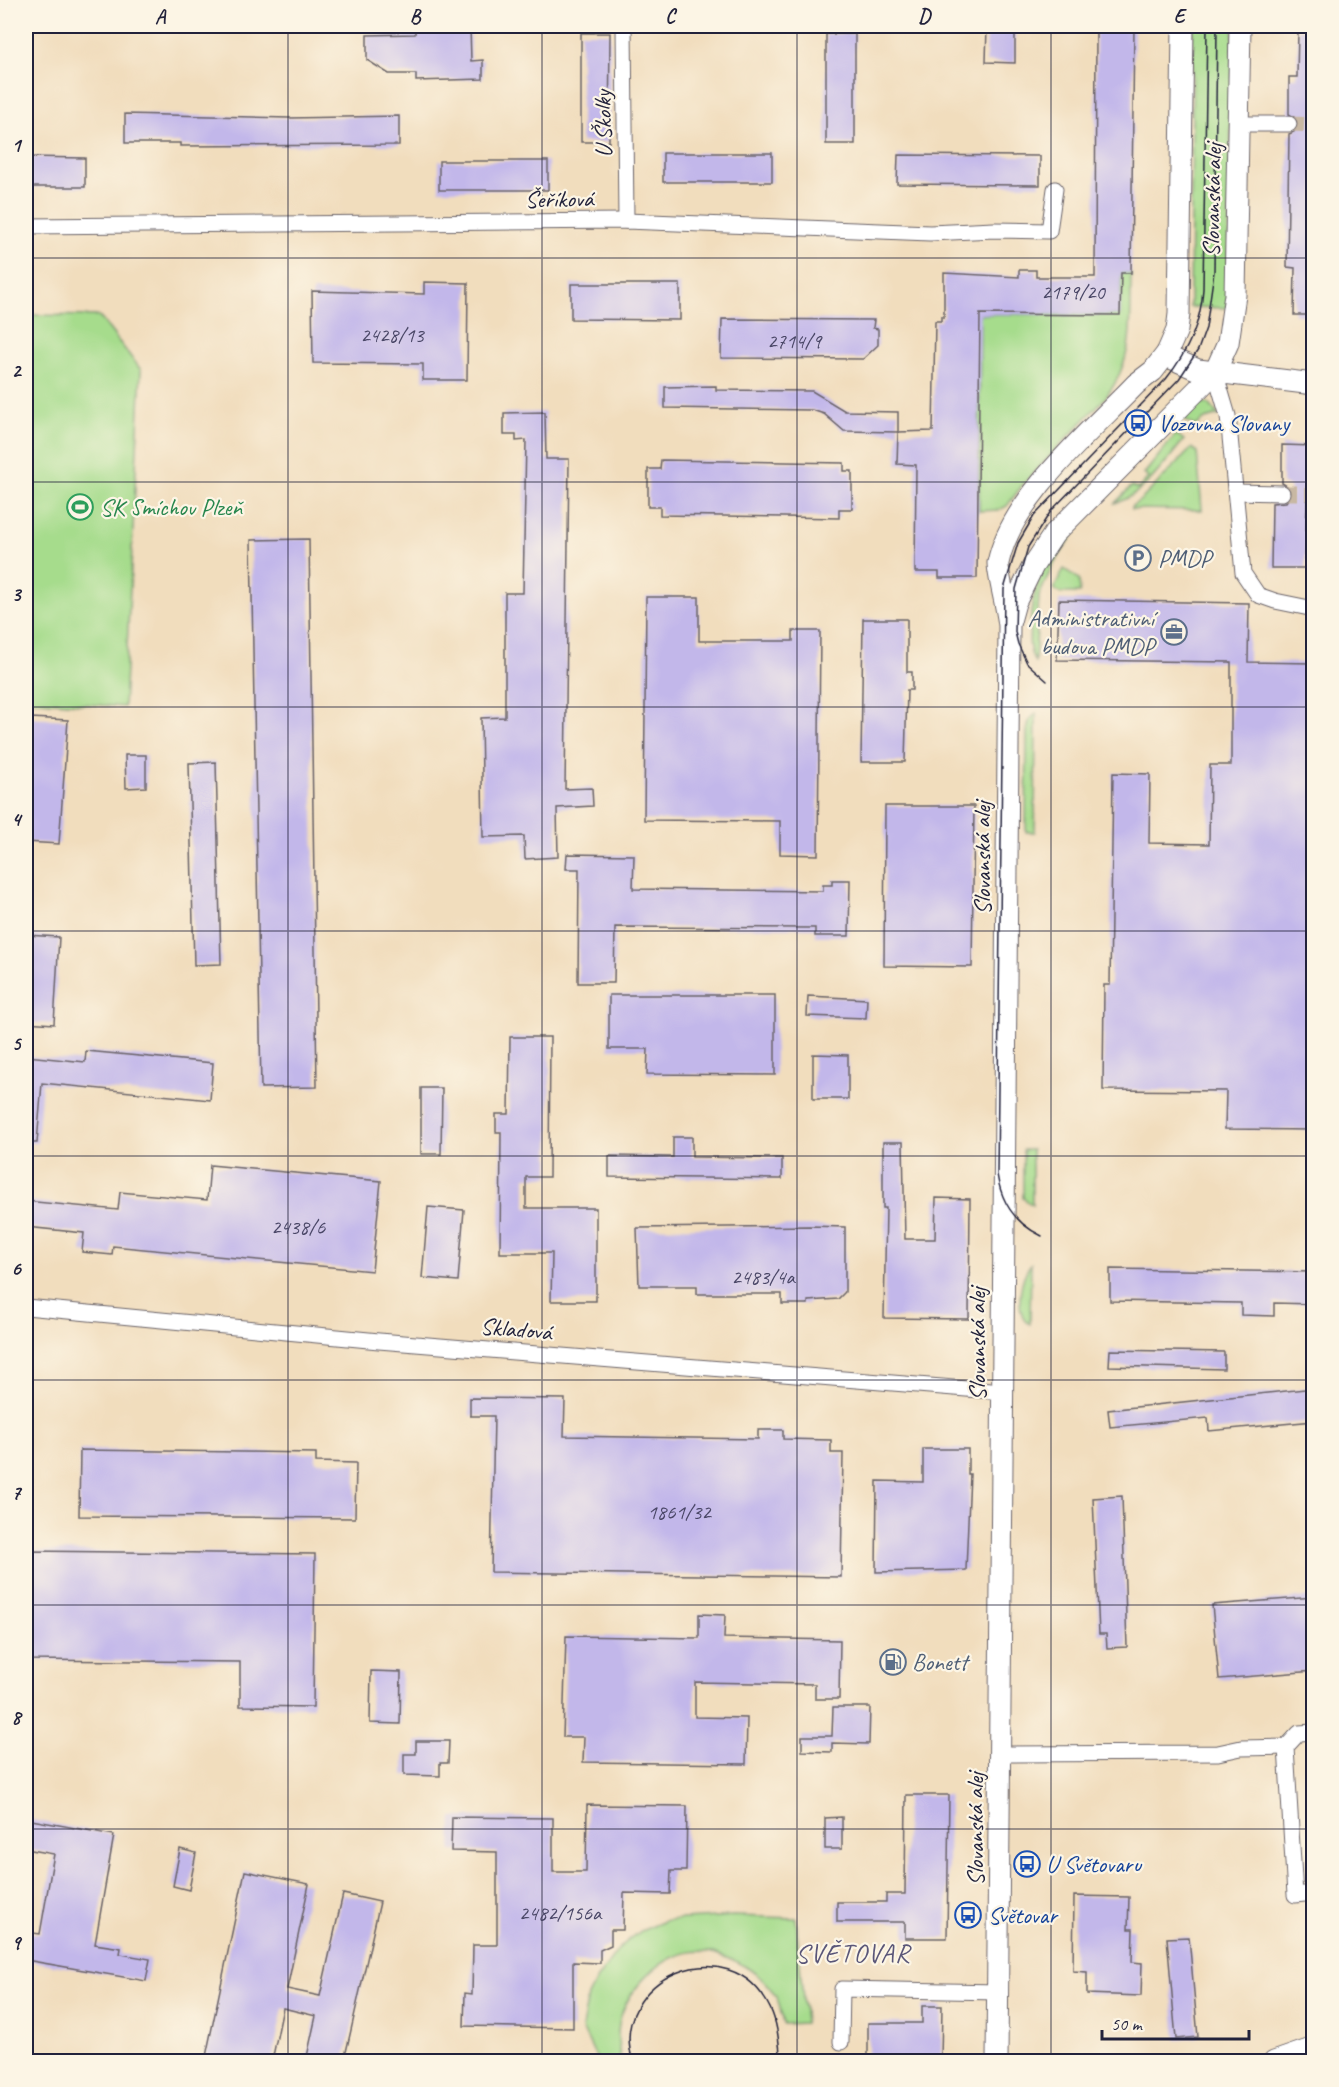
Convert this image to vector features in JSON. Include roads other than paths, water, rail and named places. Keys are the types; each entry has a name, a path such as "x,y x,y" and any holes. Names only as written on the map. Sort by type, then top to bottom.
{"main road":[{"name":"Slovanská alej","path":"997,2061 1009,626 998,566 1014,522 1051,472 1167,353 1177,330 1183,26"},
{"name":"Slovanská alej","path":"1009,626 1015,603 1043,548 1054,534 1215,372 1228,343 1234,314 1240,26"},
{"path":"1167,353 1188,367 1314,384"},
{"path":"1274,2061 1314,2048"}],"street":[{"name":"U Školky","path":"624,26 626,221"},
{"path":"1238,124 1289,124"},
{"name":"Šeříková","path":"26,226 626,221 930,233 994,230 1049,231 1055,189"},
{"path":"1215,372 1228,416 1240,563 1249,584 1266,599 1314,609"},
{"path":"1236,492 1282,493"},
{"name":"Skladová","path":"26,1307 379,1341 1003,1392"},
{"path":"1001,1754 1218,1753 1241,1748 1286,1747 1299,1733 1314,1732"},
{"path":"1286,1747 1295,1895 1314,1893"},
{"path":"841,2042 842,1989 998,1992"}],"tunnel":[{"path":"1289,124 1314,125"},
{"path":"1282,493 1314,493"}],"tram line":[{"path":"1042,1236 1025,1225 1011,1211 1002,1194 997,1174 1004,589 1018,543 1034,516 1166,379 1180,359 1196,326 1203,289 1207,26"},
{"path":"1047,681 1027,663 1015,632 1016,589 1028,547 1051,511 1179,379 1198,350 1206,328 1214,272 1217,26"},
{"path":"633,2062 629,2032 637,2007 654,1987 676,1973 702,1967 728,1970 752,1983 773,2014 781,2062"},
{"path":"1309,2062 1314,2060"}],"place":[{"name":"Vozovna Slovany","path":"1138,423"},
{"name":"SK Smíchov Plzeň","path":"80,507"},
{"name":"PMDP","path":"1138,558"},
{"name":"Administrativní budova PMDP","path":"1174,632"},
{"name":"Bonett","path":"893,1662"},
{"name":"U Světovaru","path":"1027,1864"},
{"name":"Světovar","path":"968,1915"}],"district":[{"name":"SVĚTOVAR","path":"853,1953"}]}
